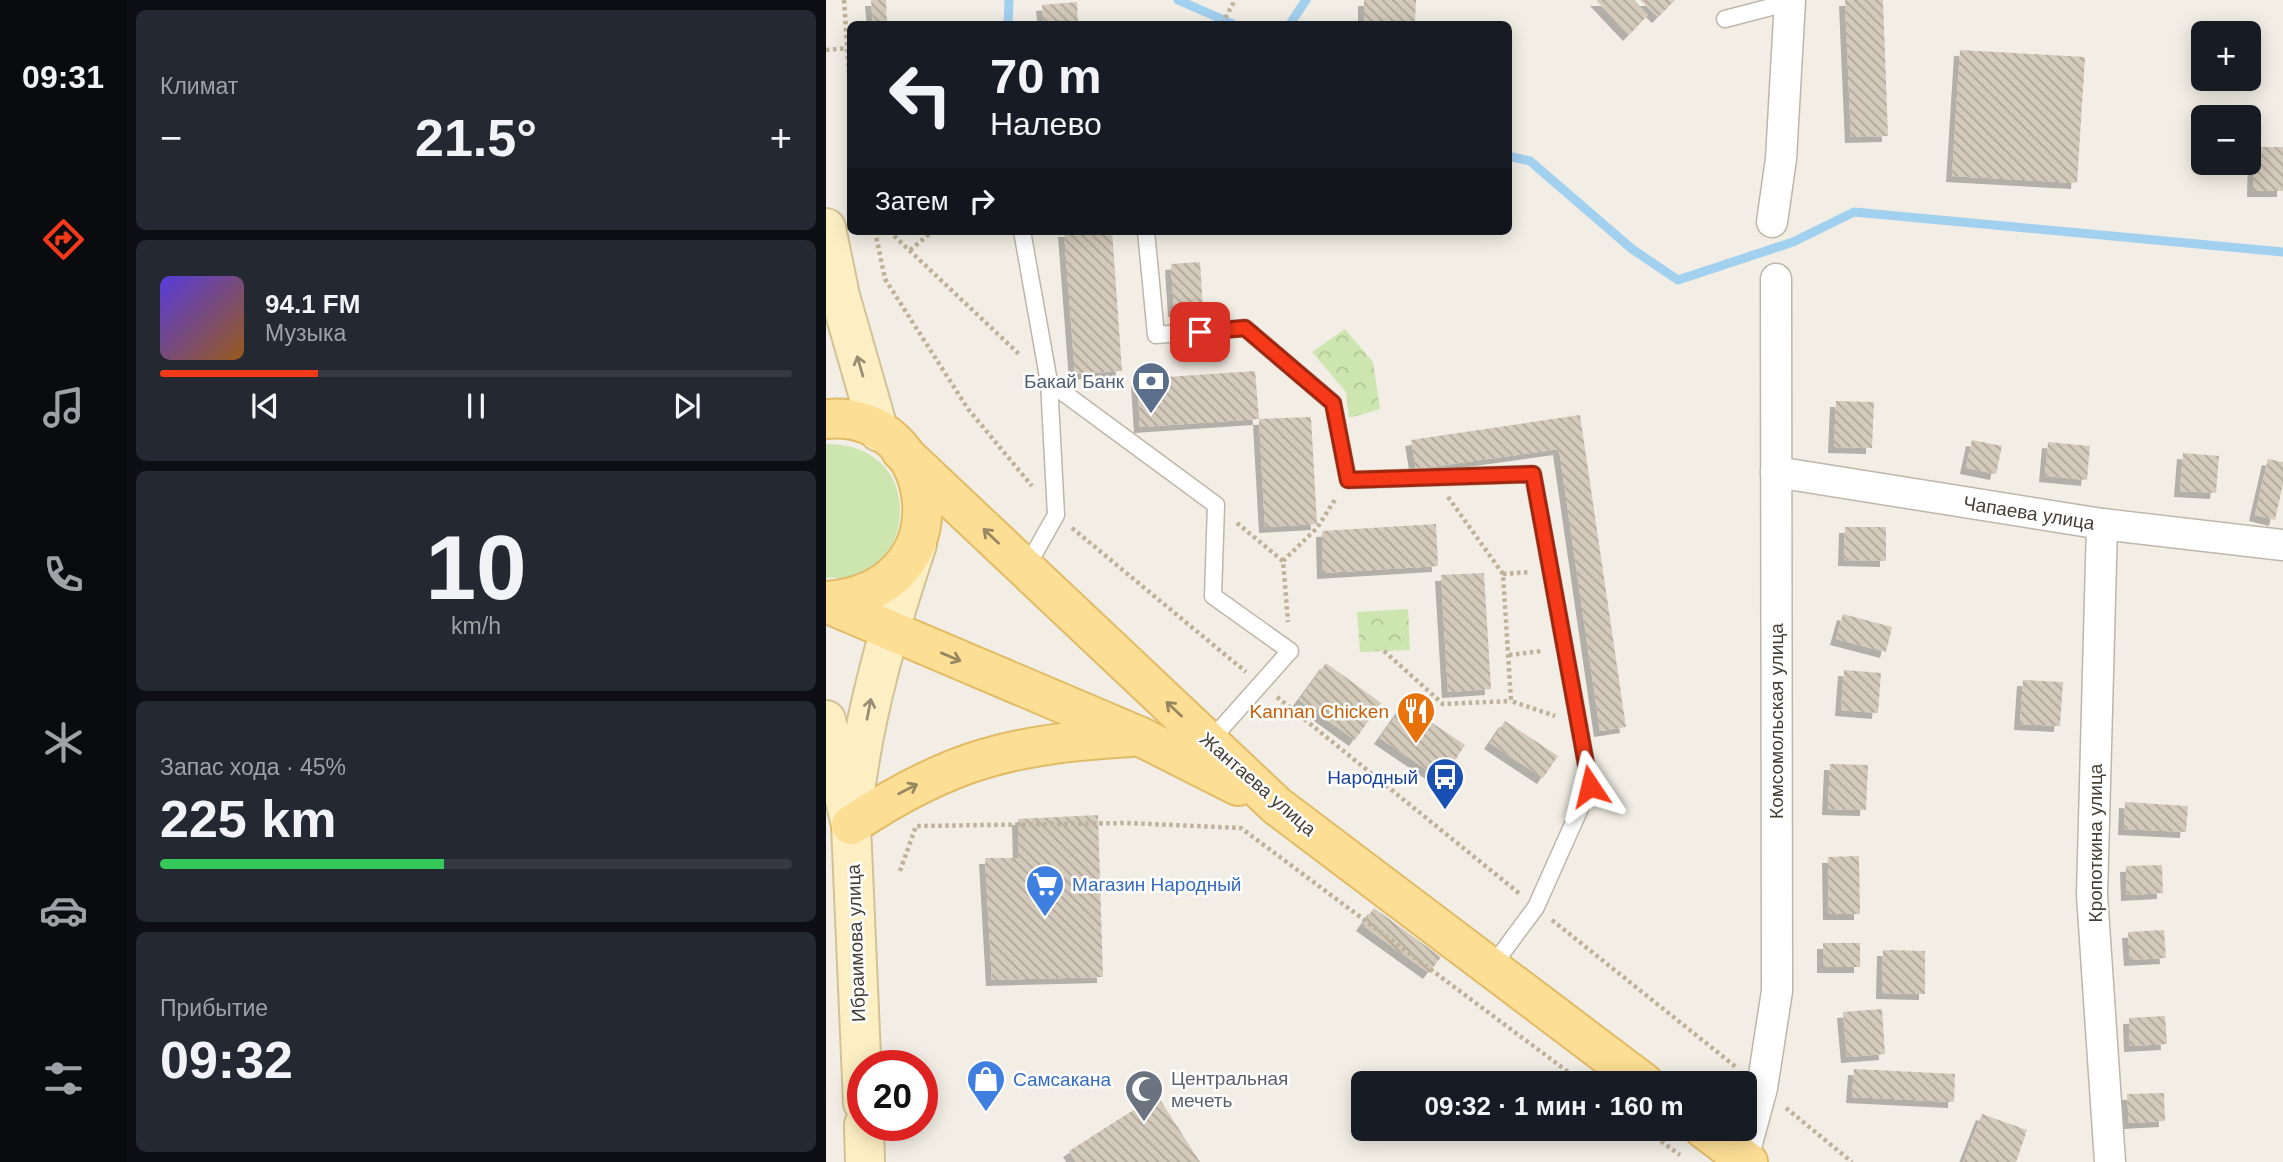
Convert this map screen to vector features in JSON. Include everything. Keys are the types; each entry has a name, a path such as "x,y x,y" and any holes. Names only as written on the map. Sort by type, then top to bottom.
{"main road":[{"path":"826,228 840,296 890,441 915,471 922,495 923,520 917,544 888,631 871,694 851,825"},
{"path":"827,418 856,422 890,441"},
{"name":"Жантаева улица","path":"890,441 1277,806 1628,1071"},
{"path":"826,602 852,599 880,588 902,569 917,544"},
{"path":"826,602 888,631 1139,736 1277,806"},
{"path":"826,720 851,825"},
{"path":"851,825 901,792 956,766 1014,749 1073,740 1139,736"},
{"name":"Ибраимова улица","path":"851,825 861,1050"},
{"path":"864,1141 865,1162"},
{"path":"1720,1141 1745,1160"}],"street":[{"path":"1772,222 1782,159 1790,1"},
{"name":"Комсомольская улица","path":"1745,1160 1762,1088 1777,992 1776,279"},
{"name":"Чапаева улица","path":"1776,472 2102,524 2283,545"},
{"name":"Кропоткина улица","path":"2102,524 2092,895 2110,1162"}],"lane":[{"path":"1724,19 1790,1"},
{"path":"1023,235 1049,382 1056,515 1026,568"},
{"path":"1146,235 1156,335 1245,328 1333,403 1348,480 1533,474 1590,786 1536,907 1491,968"},
{"path":"1049,382 1216,505 1213,596 1290,651 1209,742"}],"path":[{"path":"844,0 847,36"},
{"path":"1224,21 1235,1"},
{"path":"826,50 847,48"},
{"path":"876,235 885,279 968,409 1056,515 1852,1162"},
{"path":"893,235 1049,382"},
{"path":"910,250 928,235"},
{"path":"1434,477 1503,573 1511,701"},
{"path":"1283,561 1317,528 1348,480"},
{"path":"1216,505 1283,561 1290,651"},
{"path":"1508,655 1565,648"},
{"path":"1384,651 1443,704 1511,701 1579,724"},
{"path":"900,871 916,825 1127,823 1241,828 1567,1071"},
{"path":"1660,1141 1689,1162"}],"green space":[{"path":"1345,329 1373,362 1380,409 1349,418 1346,392 1312,352"},
{"path":"826,444 861,450 884,466 897,490 900,516 894,541 879,562 856,576 826,577"},
{"path":"1408,609 1410,650 1360,652 1357,612"}],"building":[{"path":"871,0 886,0 887,21 873,21"},
{"path":"1364,0 1416,0 1415,21 1364,21"},
{"path":"1596,0 1634,0 1648,15 1629,35"},
{"path":"1640,0 1675,0 1658,17"},
{"path":"1845,0 1883,0 1888,136 1851,137"},
{"path":"1077,2 1078,21 1044,21 1042,5"},
{"path":"1960,50 2085,57 2077,183 1952,176"},
{"path":"2261,147 2283,147 2283,191 2253,191 2253,175 2261,175"},
{"path":"1064,235 1112,235 1122,371 1075,374"},
{"path":"1200,262 1203,308 1174,311 1171,264"},
{"path":"1255,371 1259,419 1140,427 1137,379"},
{"path":"1836,401 1874,402 1872,448 1834,447"},
{"path":"1580,415 1626,727 1600,731 1559,449 1416,469 1411,440"},
{"path":"1311,417 1317,524 1265,527 1259,419"},
{"path":"1972,440 2002,446 1996,474 1966,468"},
{"path":"2048,442 2090,446 2087,480 2045,476"},
{"path":"2183,453 2219,456 2216,493 2180,491"},
{"path":"2268,459 2283,462 2283,484 2275,520 2255,515"},
{"path":"1436,524 1438,566 1323,573 1322,531"},
{"path":"1845,527 1886,527 1886,561 1844,560"},
{"path":"1484,573 1491,689 1448,692 1441,575"},
{"path":"1843,614 1892,627 1886,652 1836,639"},
{"path":"1326,663 1381,703 1355,740 1299,700"},
{"path":"1844,670 1881,673 1878,713 1841,710"},
{"path":"2023,680 2063,682 2060,726 2020,724"},
{"path":"1404,704 1465,745 1442,780 1380,738"},
{"path":"1505,721 1558,756 1543,778 1490,743"},
{"path":"1830,764 1868,765 1866,810 1828,809"},
{"path":"2125,802 2188,806 2186,832 2124,829"},
{"name":"Магазин Народный","path":"1098,815 1103,977 992,980 985,858 1019,858 1018,819"},
{"path":"1859,856 1860,914 1829,914 1828,857"},
{"path":"2162,865 2163,893 2127,895 2126,866"},
{"path":"1374,908 1441,957 1429,973 1362,925"},
{"path":"2164,930 2166,958 2130,960 2128,932"},
{"path":"1823,943 1860,943 1860,967 1823,967"},
{"path":"1883,950 1925,951 1925,994 1882,993"},
{"path":"1882,1009 1885,1054 1847,1057 1843,1012"},
{"path":"2165,1016 2167,1044 2130,1046 2129,1018"},
{"path":"1854,1069 1955,1074 1954,1102 1852,1097"},
{"path":"2164,1093 2165,1121 2129,1123 2127,1094"},
{"name":"Центральная мечеть","path":"1157,1095 1200,1162 1076,1162 1069,1151"},
{"path":"1982,1114 2027,1130 2016,1162 1963,1162"}],"waterway":[{"path":"1008,21 1009,0"},
{"path":"1178,0 1226,21"},
{"path":"1292,21 1306,0"},
{"path":"1512,157 1530,161 1632,249 1678,280 1793,242 1854,212 2283,252"}],"place":[{"name":"Бакай Банк","path":"1151,415"},
{"name":"Kannan Chicken","path":"1416,745"},
{"name":"Народный","path":"1445,811"},
{"name":"Магазин Народный","path":"1045,918"},
{"name":"Самсакана","path":"986,1113"},
{"name":"Центральная мечеть","path":"1144,1123"}],"route":[{"path":"1200,332 1245,328 1333,403 1348,480 1533,474 1590,786"}]}
